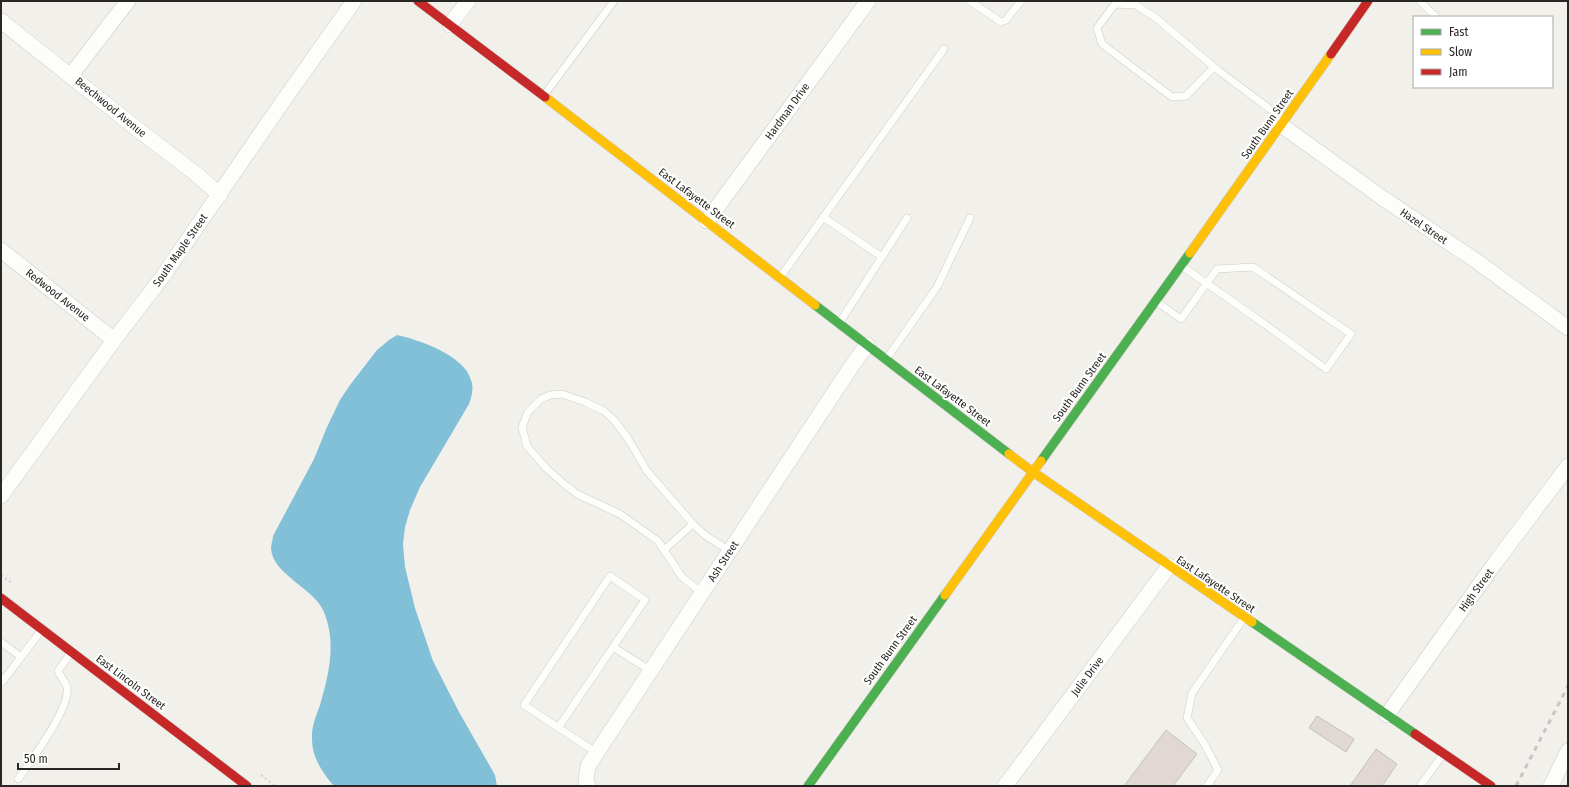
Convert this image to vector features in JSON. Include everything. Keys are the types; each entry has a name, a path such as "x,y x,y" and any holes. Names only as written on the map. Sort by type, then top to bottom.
{"street":[{"path":"70,75 128,1"},
{"name":"South Maple Street","path":"1,496 114,340 163,276 354,1"},
{"name":"East Lafayette Street","path":"418,1 1033,472 1491,786"},
{"path":"450,25 468,1"},
{"name":"Hardman Drive","path":"707,221 868,1"},
{"name":"South Bunn Street","path":"808,786 1368,1"},
{"name":"Beechwood Avenue","path":"1,21 141,132 195,172 220,195"},
{"name":"Hazel Street","path":"1282,122 1384,199 1475,260 1568,328"},
{"name":"Redwood Avenue","path":"1,250 114,340"},
{"name":"Ash Street","path":"587,783 588,766 867,345"},
{"name":"High Street","path":"1387,715 1495,563 1568,466"},
{"name":"Julie Drive","path":"1006,786 1169,566"},
{"name":"East Lincoln Street","path":"1,598 247,786"},
{"path":"1551,786 1568,751"}],"lane":[{"path":"544,96 614,1"},
{"path":"970,1 1002,22 1006,20 1021,1"},
{"path":"1420,1 1435,16"},
{"path":"1214,67 1186,96 1172,97 1102,44 1097,28 1115,4 1136,5 1156,18 1282,122"},
{"path":"780,278 944,49"},
{"path":"823,217 882,257"},
{"path":"839,323 907,218"},
{"path":"886,360 937,287 970,218"},
{"path":"1155,301 1181,319 1207,283 1217,269 1253,268 1351,334 1326,369 1207,283 1181,265"},
{"path":"702,593 682,577 658,541 620,514 577,494 546,468 527,446 522,427 528,412 541,399 550,395 562,394 585,402 604,411 614,420 627,437 647,471 692,524 706,536 730,551"},
{"path":"664,550 692,524"},
{"path":"558,728 645,600 610,576 524,705 558,728 597,753"},
{"path":"1207,786 1218,770 1204,743 1187,718 1192,694 1244,617"},
{"path":"1,682 42,629"},
{"path":"1,642 21,657"},
{"path":"613,647 651,671"},
{"path":"18,779 50,732 64,705 67,688 58,671 72,652"},
{"path":"1420,786 1444,754"}],"water":[{"path":"397,335 428,345 450,356 460,363 467,371 472,383 472,392 469,404 420,487 410,510 405,527 403,544 405,567 415,608 433,661 459,712 495,775 497,786 334,786 322,771 312,746 312,731 329,669 331,646 330,634 323,610 318,602 285,573 273,557 271,548 273,536 314,459 340,400 377,350"}],"building":[{"path":"1317,716 1354,739 1346,752 1309,728"},
{"path":"1166,730 1197,754 1173,786 1124,786"},
{"path":"1376,749 1397,764 1382,786 1350,786"}],"railway":[{"path":"1516,786 1568,686"}],"traffic: fast":[{"path":"1041,461 1190,253"},
{"path":"815,305 1009,454"},
{"path":"808,786 945,595"},
{"path":"1252,622 1415,734"}],"traffic: slow":[{"path":"1190,253 1331,54"},
{"path":"545,97 815,305"},
{"path":"1009,454 1252,622"},
{"path":"945,595 1041,461"}],"traffic: jam":[{"path":"418,1 545,97"},
{"path":"1331,54 1368,1"},
{"path":"1,598 247,786"},
{"path":"1415,734 1491,786"}]}
